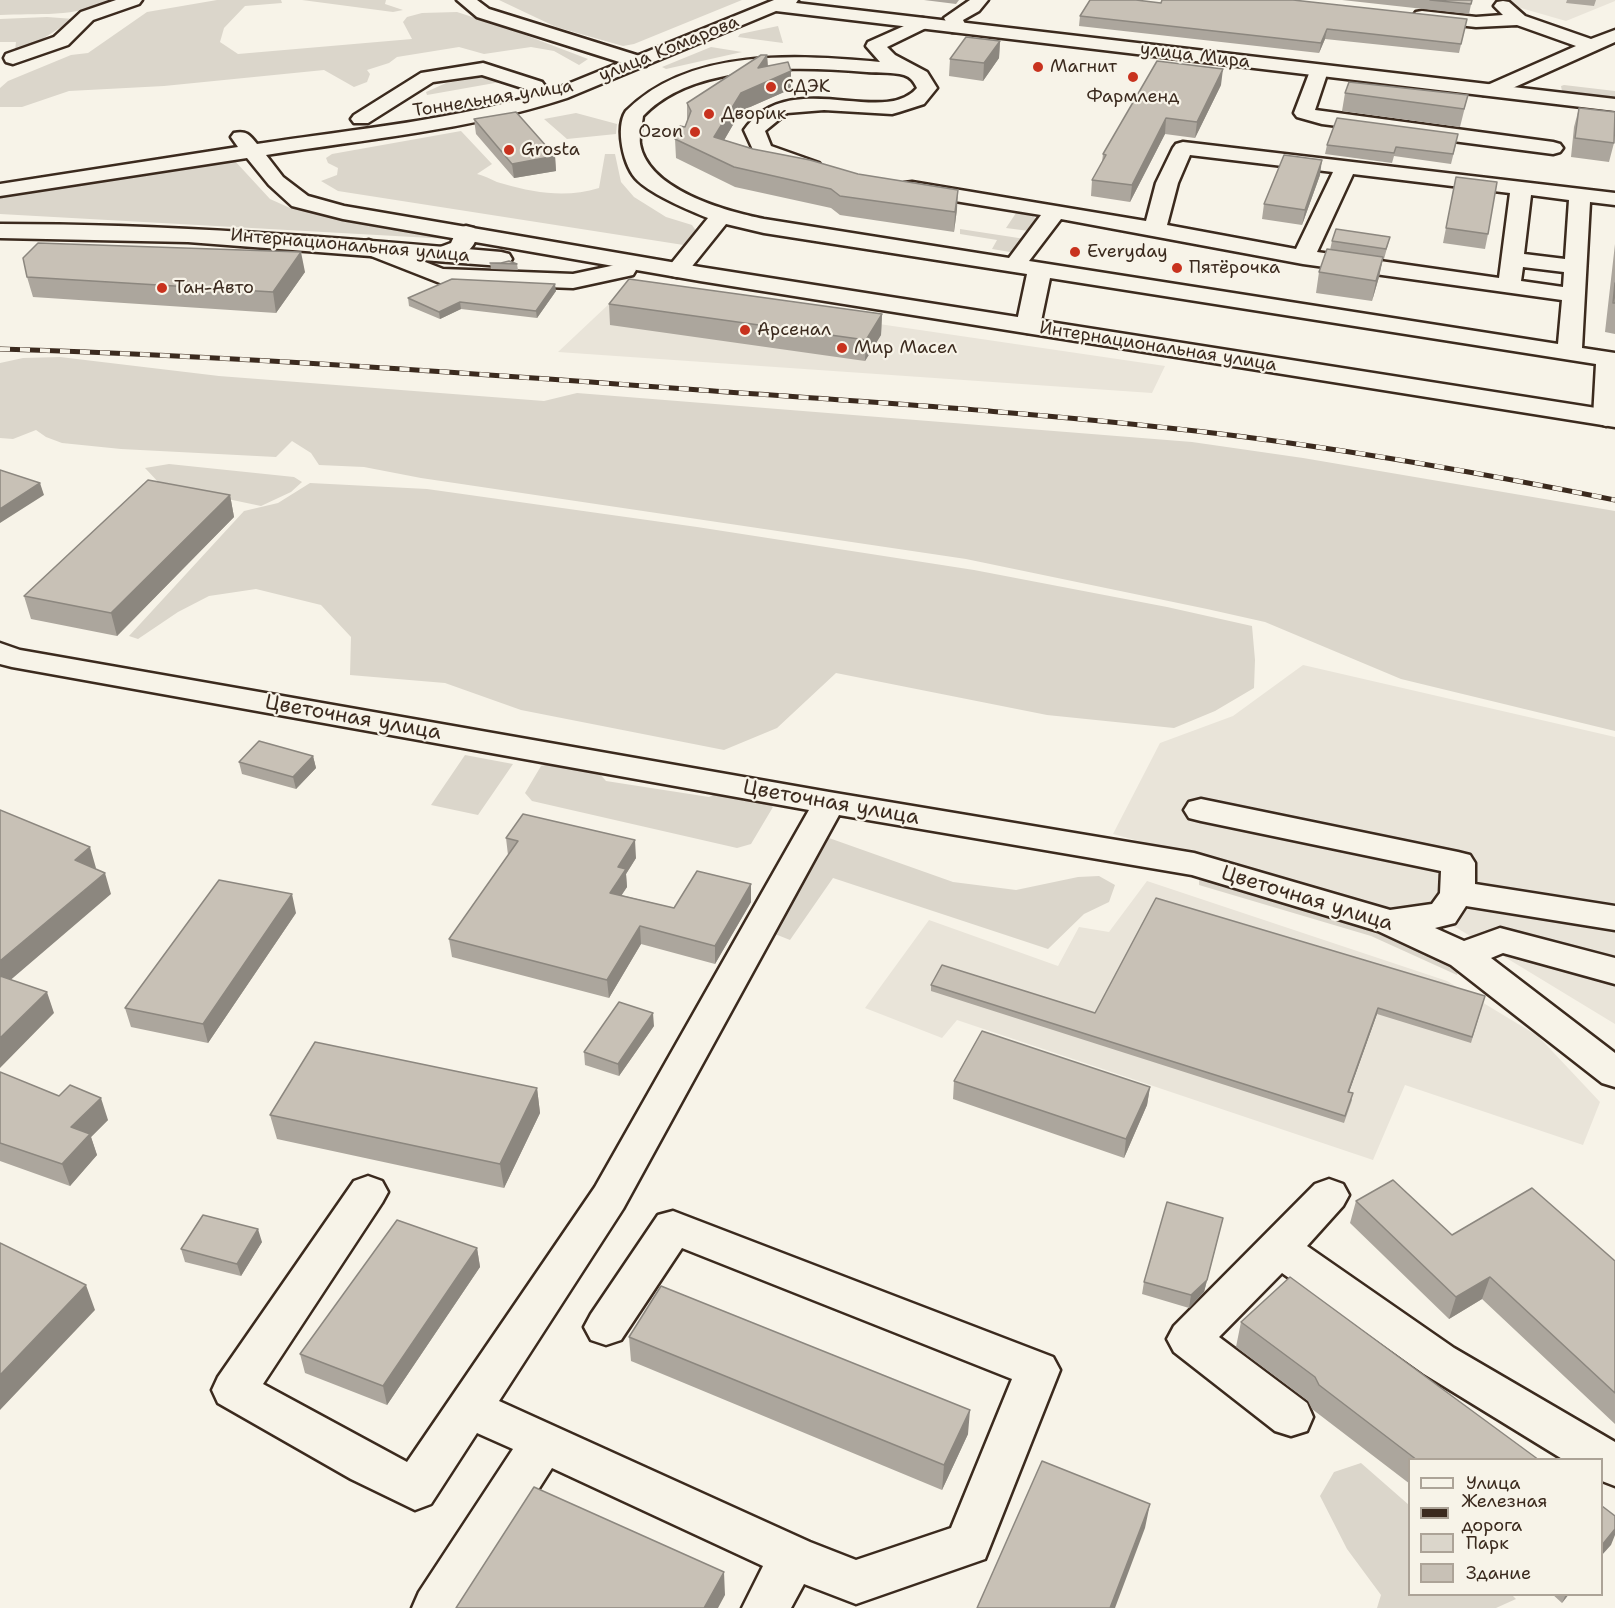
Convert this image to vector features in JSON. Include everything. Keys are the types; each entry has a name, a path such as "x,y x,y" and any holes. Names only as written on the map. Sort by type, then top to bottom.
{"main road":[{"path":"13,58 61,41 87,16 133,0"},
{"path":"466,0 483,13 639,62"},
{"path":"958,28 953,18 973,7 979,0"},
{"path":"1497,0 1519,20 1591,51"},
{"name":"улица Комарова","path":"582,85 782,3"},
{"name":"улица Мира","path":"782,3 958,28 1615,105"},
{"path":"1408,15 1476,22 1519,20"},
{"path":"827,172 762,150 754,130 782,107 825,104 892,108 917,100 927,88 920,76 888,59 875,46 922,23"},
{"path":"1490,91 1591,51 1615,35"},
{"path":"910,70 820,62 743,67 693,78 655,95 633,115 630,144 645,176 691,204 721,216 764,226 1611,360 1611,419"},
{"path":"361,119 428,77 483,69 535,86"},
{"path":"1319,71 1304,113 1311,141 1345,168 1615,199"},
{"name":"Тоннельная улица","path":"0,190 361,119 582,85"},
{"name":"Тоннельная улица","path":"0,172 478,116 526,105 582,85"},
{"path":"1155,231 1167,183 1183,148 1311,141 1553,148"},
{"name":"Интернациональная улица","path":"246,143 276,181 300,201 343,212 689,272 1611,419"},
{"path":"1304,257 1345,168"},
{"path":"895,185 1054,211 1304,257 1574,295"},
{"path":"1509,286 1521,188"},
{"path":"1570,353 1580,195"},
{"path":"1015,265 1054,211"},
{"path":"689,272 721,216"},
{"name":"Интернациональная улица","path":"0,231 96,230 274,238 626,270 689,272"},
{"path":"443,254 460,247 465,242 466,233"},
{"path":"369,247 440,276 573,281 626,270"},
{"path":"1513,259 1575,267"},
{"path":"1029,326 1040,269"},
{"name":"Цветочная улица","path":"0,652 12,658 829,803 1194,864 1390,922 1464,956 1615,1073"},
{"path":"368,1192 234,1390 367,1465 415,1489 609,1198 829,803"},
{"path":"1201,810 1458,863 1457,893 1443,915 1390,922"},
{"path":"1457,893 1615,918"},
{"path":"1464,956 1500,940 1615,971"},
{"path":"1291,1417 1189,1339 1329,1195"},
{"path":"469,1408 792,1557 856,1582 968,1544 1038,1370 673,1227 606,1327"},
{"path":"1279,1249 1439,1362 1601,1458"},
{"path":"436,1608 543,1442"},
{"path":"766,1608 792,1557"}],"shaded area":[{"path":"1493,0 1615,0 1615,1 1566,21"},
{"path":"627,287 1165,366 1152,393 558,352"},
{"path":"1303,665 1615,737 1615,1024 1457,928 1113,834 1160,743 1233,716"},
{"path":"1147,881 1447,981 1538,1036 1600,1102 1583,1145 1405,1085 1373,1160 957,1020 942,1038 865,1008 929,920 1058,966 1079,927 1109,932"}],"green space":[{"path":"0,0 109,0 84,10 70,12 0,15"},
{"path":"217,0 281,0 282,3 245,6 224,28 220,42 238,54 412,39 403,22 407,17 422,13 457,12 588,59 579,65 554,51 531,47 484,54 459,47 397,57 389,63 367,70 370,74 367,82 354,87 324,70 164,86 69,91 22,107 0,107 0,88 8,81 71,55 88,53 147,12"},
{"path":"302,0 386,0 385,4 403,10 393,12"},
{"path":"499,0 742,0 634,44 623,46 556,27"},
{"path":"47,17 74,19 36,43 15,50 16,42 0,42 0,19"},
{"path":"778,26 783,43 738,37 740,34"},
{"path":"711,47 742,52 666,69 662,67"},
{"path":"491,76 506,81 427,95 426,92 446,83"},
{"path":"1561,86 1615,91 1615,98 1562,91"},
{"path":"576,113 617,124 616,134 567,139 544,119"},
{"path":"461,131 492,164 477,174 500,183 539,192 563,194 599,188 605,154 615,154 621,182 634,197 666,217 692,225 699,235 690,246 338,191 321,181 337,175 338,168 328,163 326,158 332,154"},
{"path":"234,160 270,199 290,208 453,237 449,239 0,214 0,196"},
{"path":"1016,213 1032,215 1036,219 1029,231 1006,228"},
{"path":"960,229 1025,239 1016,253 992,249 997,240 960,234"},
{"path":"60,357 219,376 544,401 577,393 1192,442 1303,458 1615,511 1615,731 1401,679 1265,622 966,559 421,478 364,467 319,465 311,453 292,441 276,457 121,449 62,443 36,430 13,439 0,438 0,363 23,358"},
{"path":"169,464 294,477 302,482 291,492 261,506 161,485 145,468"},
{"path":"310,483 427,489 697,527 974,570 1167,607 1252,626 1255,660 1254,688 1215,711 1174,728 1047,715 836,673 777,728 724,750 521,710 445,683 350,675 351,637 321,605 256,589 209,596 178,612 138,639 129,636 244,511 278,503"},
{"path":"465,755 513,764 478,815 431,805"},
{"path":"549,764 599,773 606,781 709,797 724,790 765,800 773,807 751,844 737,848 532,801 525,793 541,766"},
{"path":"829,838 953,882 1016,890 1078,877 1099,876 1115,885 1109,902 1084,914 1048,949 833,878 790,940 775,934"},
{"path":"1199,876 1384,929 1459,967 1457,975 1371,936 1199,885"},
{"path":"1361,1463 1408,1504 1408,1596 1513,1596 1516,1599 1496,1608 1377,1608 1381,1595 1347,1549 1320,1496 1334,1472"}],"building":[{"path":"1090,0 1136,0 1161,3 1162,0 1293,0 1467,19 1461,44 1327,29 1321,43 1080,16"},
{"path":"1430,0 1472,0 1471,4"},
{"path":"966,37 1000,41 984,63 950,59"},
{"path":"761,55 767,55 758,68 788,62 791,71 741,93 714,137 753,149 810,160 858,174 958,190 955,212 840,196 831,189 734,167 675,139 680,126 685,127 691,111 687,103"},
{"path":"1157,61 1223,69 1197,122 1166,118 1132,185 1092,180 1106,155 1103,154"},
{"path":"1349,82 1468,95 1464,109 1345,93"},
{"path":"1579,108 1615,112 1614,143 1575,138"},
{"path":"516,112 555,156 512,164 474,119"},
{"path":"1337,118 1458,134 1453,154 1396,147 1394,153 1327,145"},
{"path":"1284,155 1322,160 1305,210 1264,204"},
{"path":"1456,177 1497,182 1488,234 1446,228"},
{"path":"1336,229 1390,237 1386,249 1332,241"},
{"path":"38,243 301,252 273,292 27,277 23,258"},
{"path":"1327,249 1383,257 1376,281 1319,272"},
{"path":"509,261 517,264 490,263 501,263"},
{"path":"452,279 555,284 536,311 460,302 439,312 408,298"},
{"path":"629,279 882,314 866,340 609,304"},
{"path":"0,470 40,483 0,509"},
{"path":"148,480 230,495 111,613 24,596"},
{"path":"259,741 313,756 293,777 239,762"},
{"path":"0,810 90,847 75,860 105,873 0,961"},
{"path":"523,814 635,840 618,867 626,869 610,893 674,908 697,871 751,884 715,946 640,926 607,980 449,939 518,841 506,838"},
{"path":"219,880 292,894 203,1024 125,1008"},
{"path":"1156,898 1485,996 1472,1037 1378,1008 1348,1092 1353,1093 1345,1116 931,985 942,965 1095,1013"},
{"path":"0,976 47,992 0,1038"},
{"path":"619,1002 653,1013 618,1064 584,1052"},
{"path":"982,1031 1150,1087 1126,1139 954,1081"},
{"path":"315,1042 537,1088 500,1164 270,1115"},
{"path":"0,1072 59,1096 70,1085 101,1098 71,1127 90,1134 62,1164 0,1143"},
{"path":"1393,1180 1452,1235 1532,1188 1615,1261 1615,1393 1490,1277 1456,1297 1356,1201"},
{"path":"1167,1202 1223,1218 1207,1280 1191,1295 1144,1282"},
{"path":"203,1215 258,1229 237,1264 181,1249"},
{"path":"397,1220 477,1248 383,1386 300,1354"},
{"path":"0,1243 86,1285 0,1375"},
{"path":"1290,1277 1536,1458 1414,1458 1319,1385 1315,1377 1241,1322"},
{"path":"661,1286 970,1410 944,1465 629,1337"},
{"path":"1042,1461 1150,1504 1110,1608 977,1608"},
{"path":"534,1487 724,1572 704,1608 456,1608"},
{"path":"1603,1507 1615,1516 1615,1529 1603,1544"}],"railway":[{"path":"0,349 175,356 525,377 1073,418 1249,437 1354,452 1615,500"}],"place":[{"name":"Магнит","path":"1038,67"},
{"name":"Фармленд","path":"1133,77"},
{"name":"СДЭК","path":"771,87"},
{"name":"Дворик","path":"709,114"},
{"name":"Ozon","path":"695,132"},
{"name":"Grosta","path":"509,150"},
{"name":"Everyday","path":"1075,252"},
{"name":"Пятёрочка","path":"1177,268"},
{"name":"Тан-Авто","path":"162,288"},
{"name":"Арсенал","path":"745,330"},
{"name":"Мир Масел","path":"842,348"}]}
